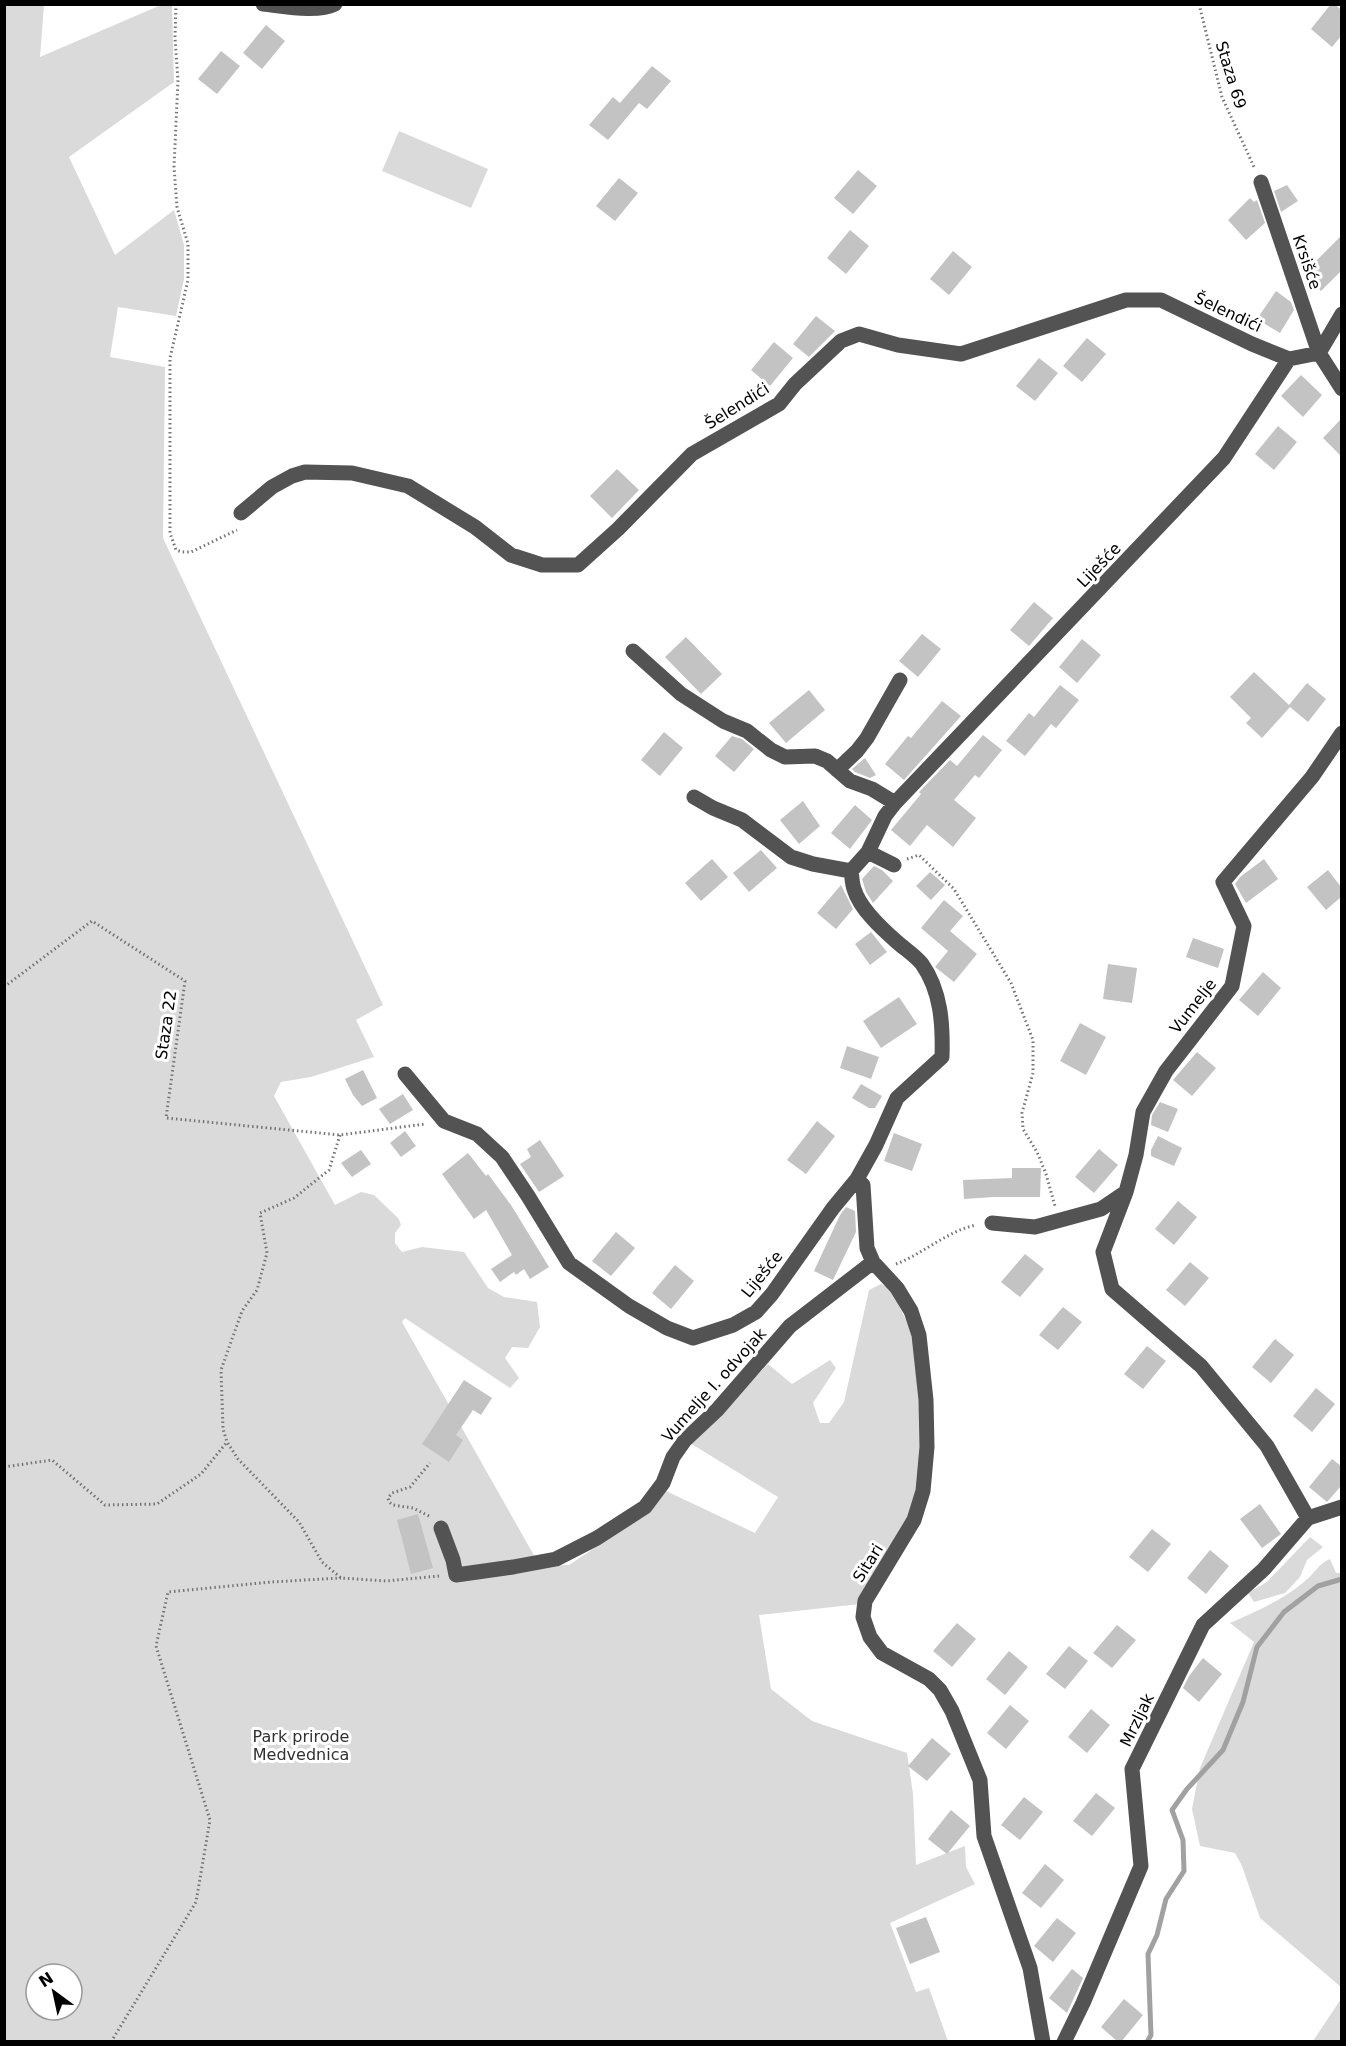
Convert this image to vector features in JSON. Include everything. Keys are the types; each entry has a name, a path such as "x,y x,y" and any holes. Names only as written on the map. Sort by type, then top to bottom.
{"street":[{"path":"263,4 299,8 330,7 335,4"},
{"name":"Krsišće","path":"1262,182 1319,353 1341,389"},
{"name":"Šelendići","path":"241,513 272,488 299,474 330,471 352,473 408,486 476,527 512,555 542,565 578,565 618,529 692,454 779,404 795,384 841,341 859,334 898,345 961,354 1126,300 1161,300 1252,344 1289,359"},
{"path":"1289,359 1319,353 1341,314"},
{"name":"Liješće","path":"405,1074 444,1121 477,1134 502,1157 570,1263 628,1306 667,1328 693,1338 733,1325 756,1312 772,1294 832,1208 857,1179 876,1145 897,1098 942,1057 939,1002 931,978 920,961 888,934 865,909 854,890 851,871 868,852 885,816 895,802 1224,458 1289,359"},
{"path":"633,651 681,694 723,721 747,731 771,750 785,757 815,756 827,761 850,781 872,789 895,802"},
{"path":"837,770 867,738 900,680"},
{"name":"Vumelje","path":"1308,1518 1267,1446 1201,1366 1112,1289 1103,1252 1126,1192 1136,1155 1143,1112 1166,1071 1232,986 1244,926 1223,882 1312,777 1341,733"},
{"path":"694,797 742,820 791,857 813,864 851,871"},
{"path":"868,852 894,865"},
{"name":"Sitari","path":"857,1179 863,1185 867,1248 877,1266 897,1288 910,1311 919,1335 926,1400 927,1447 923,1491 914,1520 865,1601 863,1617 870,1637 882,1653 928,1679 940,1690 952,1710 980,1780 984,1836 1030,1968 1043,2042"},
{"path":"992,1223 1035,1227 1101,1209 1126,1192"},
{"name":"Vumelje I. odvojak","path":"456,1575 513,1568 556,1559 597,1538 645,1507 663,1483 673,1457 685,1440 717,1410 790,1326 877,1266"},
{"path":"1308,1518 1341,1507"},
{"name":"Mrzljak","path":"1064,2042 1141,1866 1132,1769 1203,1625 1264,1569 1308,1518"},
{"path":"441,1528 456,1575"}],"path":[{"path":"176,4 175,38 178,80 174,167 177,207 188,244 188,280 170,358 170,533 172,542 176,550 191,552 246,524 241,513"},
{"name":"Staza 69","path":"1199,4 1222,97 1262,182"},
{"path":"894,865 918,855 954,889 1011,983 1033,1040 1033,1073 1022,1113 1023,1129 1046,1174 1059,1220"},
{"name":"Staza 22","path":"4,987 92,921 185,981 166,1118 340,1135"},
{"path":"341,1578 322,1562 299,1522 238,1459 227,1442 223,1429 221,1370 242,1311 257,1290 267,1253 260,1213 294,1198 329,1170 340,1135 444,1121"},
{"path":"877,1266 913,1257 950,1235 973,1225 992,1223"},
{"path":"4,1467 52,1460 105,1505 158,1504 201,1474 227,1442"},
{"path":"430,1464 410,1487 392,1493 388,1498 393,1505 413,1508 430,1516 441,1528"},
{"path":"111,2042 196,1902 210,1820 156,1646 168,1592 271,1582 341,1578 386,1581 456,1575"}],"green space":[{"name":"Park prirode Medvednica","path":"5,5 44,5 40,57 161,5 172,5 174,82 69,157 115,255 174,210 184,245 184,279 176,316 118,307 110,357 165,367 163,538 383,1005 356,1020 374,1057 311,1077 281,1082 274,1096 335,1205 361,1192 374,1195 399,1219 401,1225 395,1233 395,1243 402,1252 422,1247 464,1252 488,1288 504,1297 537,1302 540,1327 528,1348 512,1347 505,1358 519,1378 510,1388 405,1318 402,1322 540,1566 569,1565 614,1535 664,1490 755,1533 778,1497 690,1443 768,1364 792,1384 830,1360 836,1368 813,1403 820,1423 829,1423 844,1402 869,1290 881,1284 891,1289 912,1333 920,1411 921,1455 917,1493 898,1541 860,1604 759,1615 771,1689 812,1721 907,1753 913,1794 916,1865 965,1846 966,1867 975,1884 890,1923 916,1992 929,1988 948,2041 5,2042"},
{"path":"399,131 488,169 471,208 382,171"},
{"path":"1310,1537 1323,1547 1307,1560 1300,1577 1285,1593 1254,1602 1248,1593 1267,1582"},
{"path":"1330,1559 1336,1573 1342,1573 1341,1987 1260,1918 1242,1866 1235,1853 1200,1846 1192,1809 1200,1768 1254,1642 1230,1623 1288,1594 1322,1563"},
{"path":"1341,1999 1341,2041 1313,2041"}],"building":[{"path":"1331,4 1335,4 1341,10 1341,36 1332,47 1311,29"},
{"path":"266,25 285,41 262,69 243,53"},
{"path":"221,51 240,66 217,94 198,79"},
{"path":"652,66 671,81 647,109 639,103 608,140 589,125 613,97 620,103"},
{"path":"858,170 877,186 853,214 834,198"},
{"path":"619,178 638,193 615,221 596,206"},
{"path":"1287,185 1298,201 1281,212 1274,191"},
{"path":"1250,198 1254,202 1257,200 1265,223 1246,240 1228,220"},
{"path":"850,230 869,246 846,274 827,258"},
{"path":"1341,236 1341,271 1321,291 1303,274"},
{"path":"953,251 972,267 949,295 930,279"},
{"path":"1276,291 1291,302 1294,310 1280,333 1257,319"},
{"path":"816,316 835,331 809,357 793,344"},
{"path":"1087,338 1106,354 1082,382 1063,366"},
{"path":"774,342 793,358 770,386 751,370"},
{"path":"1039,358 1058,373 1035,401 1016,386"},
{"path":"1301,375 1322,395 1303,417 1281,396"},
{"path":"1341,419 1341,456 1323,438"},
{"path":"1278,426 1297,442 1274,470 1255,454"},
{"path":"617,469 639,490 612,518 590,496"},
{"path":"1034,602 1053,618 1029,646 1010,630"},
{"path":"922,634 941,649 918,677 899,661"},
{"path":"686,637 722,674 701,694 665,657"},
{"path":"1082,639 1101,655 1077,683 1059,667"},
{"path":"1254,672 1289,705 1307,683 1326,699 1308,722 1290,707 1262,738 1246,723 1251,718 1230,697"},
{"path":"1060,685 1079,700 1056,728 1051,724 1025,756 1006,741 1029,713 1034,717"},
{"path":"809,690 825,710 786,743 769,723"},
{"path":"942,701 961,716 904,780 885,764 908,736 911,738"},
{"path":"664,732 683,748 660,776 641,760"},
{"path":"983,735 1002,750 979,778 975,775 954,800 976,818 953,847 927,825 910,846 891,830 921,794 919,792 950,760 957,766"},
{"path":"732,736 742,739 754,749 734,772 715,756"},
{"path":"865,758 876,775 870,778 852,769"},
{"path":"803,801 820,826 799,844 780,820"},
{"path":"855,805 872,820 850,849 831,833"},
{"path":"761,850 777,868 749,892 733,873"},
{"path":"712,859 728,877 701,901 685,883"},
{"path":"1264,859 1278,879 1246,903 1235,884 1240,877"},
{"path":"874,866 882,870 893,881 873,903 862,879"},
{"path":"1328,870 1341,887 1341,897 1326,910 1307,887"},
{"path":"930,872 945,885 931,900 916,886"},
{"path":"841,885 853,909 836,929 817,913"},
{"path":"944,900 963,916 950,931 977,954 954,982 935,967 948,951 921,928"},
{"path":"871,932 887,952 870,965 855,944"},
{"path":"1193,938 1224,949 1218,968 1186,957"},
{"path":"1108,964 1137,968 1132,1003 1103,999"},
{"path":"1263,972 1281,988 1258,1016 1239,1000"},
{"path":"899,997 917,1024 881,1048 863,1021"},
{"path":"1080,1023 1106,1037 1086,1075 1060,1061"},
{"path":"847,1046 879,1057 871,1079 840,1068"},
{"path":"1197,1052 1216,1068 1192,1096 1173,1080"},
{"path":"363,1070 377,1098 362,1106 345,1079"},
{"path":"861,1084 882,1096 875,1108 869,1108 852,1098"},
{"path":"403,1094 413,1110 390,1124 379,1109"},
{"path":"1160,1102 1178,1109 1168,1132 1151,1125 1152,1115"},
{"path":"817,1121 835,1136 806,1174 787,1160"},
{"path":"405,1131 416,1146 401,1157 390,1143"},
{"path":"894,1133 922,1144 912,1171 884,1161"},
{"path":"1158,1136 1182,1148 1174,1166 1151,1156 1151,1150"},
{"path":"540,1140 564,1176 539,1192 520,1164 531,1157 527,1149"},
{"path":"1099,1149 1118,1165 1094,1193 1075,1177"},
{"path":"361,1150 371,1164 352,1177 341,1163"},
{"path":"468,1153 486,1176 488,1174 511,1205 549,1267 530,1279 524,1269 516,1275 514,1272 500,1282 491,1269 512,1255 486,1210 474,1219 442,1174"},
{"path":"1012,1168 1041,1168 1040,1197 964,1199 963,1180 1012,1178"},
{"path":"1178,1201 1197,1217 1174,1245 1155,1229"},
{"path":"846,1207 855,1211 856,1232 833,1280 814,1271"},
{"path":"616,1232 635,1248 611,1276 592,1261"},
{"path":"1025,1254 1044,1269 1020,1297 1001,1282"},
{"path":"1190,1262 1209,1278 1185,1306 1166,1290"},
{"path":"675,1265 694,1281 671,1309 652,1293"},
{"path":"1063,1307 1082,1322 1058,1350 1039,1335"},
{"path":"1275,1339 1294,1355 1271,1383 1252,1367"},
{"path":"1147,1346 1166,1361 1143,1389 1124,1374"},
{"path":"464,1380 492,1398 481,1415 473,1410 456,1435 463,1440 449,1462 422,1444"},
{"path":"1316,1388 1335,1404 1312,1432 1293,1416"},
{"path":"1332,1459 1341,1466 1341,1486 1327,1502 1309,1487"},
{"path":"1260,1504 1281,1534 1262,1548 1240,1519"},
{"path":"418,1514 433,1568 411,1574 397,1520"},
{"path":"1152,1529 1171,1544 1148,1572 1129,1557"},
{"path":"1210,1550 1229,1566 1206,1594 1187,1578"},
{"path":"957,1623 976,1639 952,1667 933,1651"},
{"path":"1117,1625 1136,1640 1112,1668 1093,1653"},
{"path":"1069,1646 1088,1661 1065,1689 1046,1674"},
{"path":"1009,1651 1028,1667 1005,1695 986,1679"},
{"path":"1203,1658 1222,1674 1199,1702 1183,1688"},
{"path":"1010,1705 1029,1721 1006,1749 987,1733"},
{"path":"1091,1709 1110,1725 1087,1753 1068,1737"},
{"path":"932,1738 951,1754 927,1781 908,1766"},
{"path":"1096,1793 1115,1808 1092,1836 1073,1821"},
{"path":"1024,1797 1043,1812 1020,1840 1001,1825"},
{"path":"951,1810 970,1826 947,1854 928,1839"},
{"path":"1045,1864 1064,1880 1041,1908 1022,1893"},
{"path":"926,1917 940,1952 910,1964 896,1928"},
{"path":"1057,1918 1076,1933 1053,1962 1034,1946"},
{"path":"1072,1969 1083,1978 1067,2013 1049,1998"},
{"path":"1124,1999 1143,2015 1121,2042 1118,2042 1101,2027"}],"waterway":[{"path":"1147,2042 1151,2035 1148,1954 1157,1935 1166,1899 1184,1871 1183,1840 1172,1810 1187,1789 1223,1750 1243,1702 1257,1647 1284,1612 1318,1586 1342,1579"}]}
